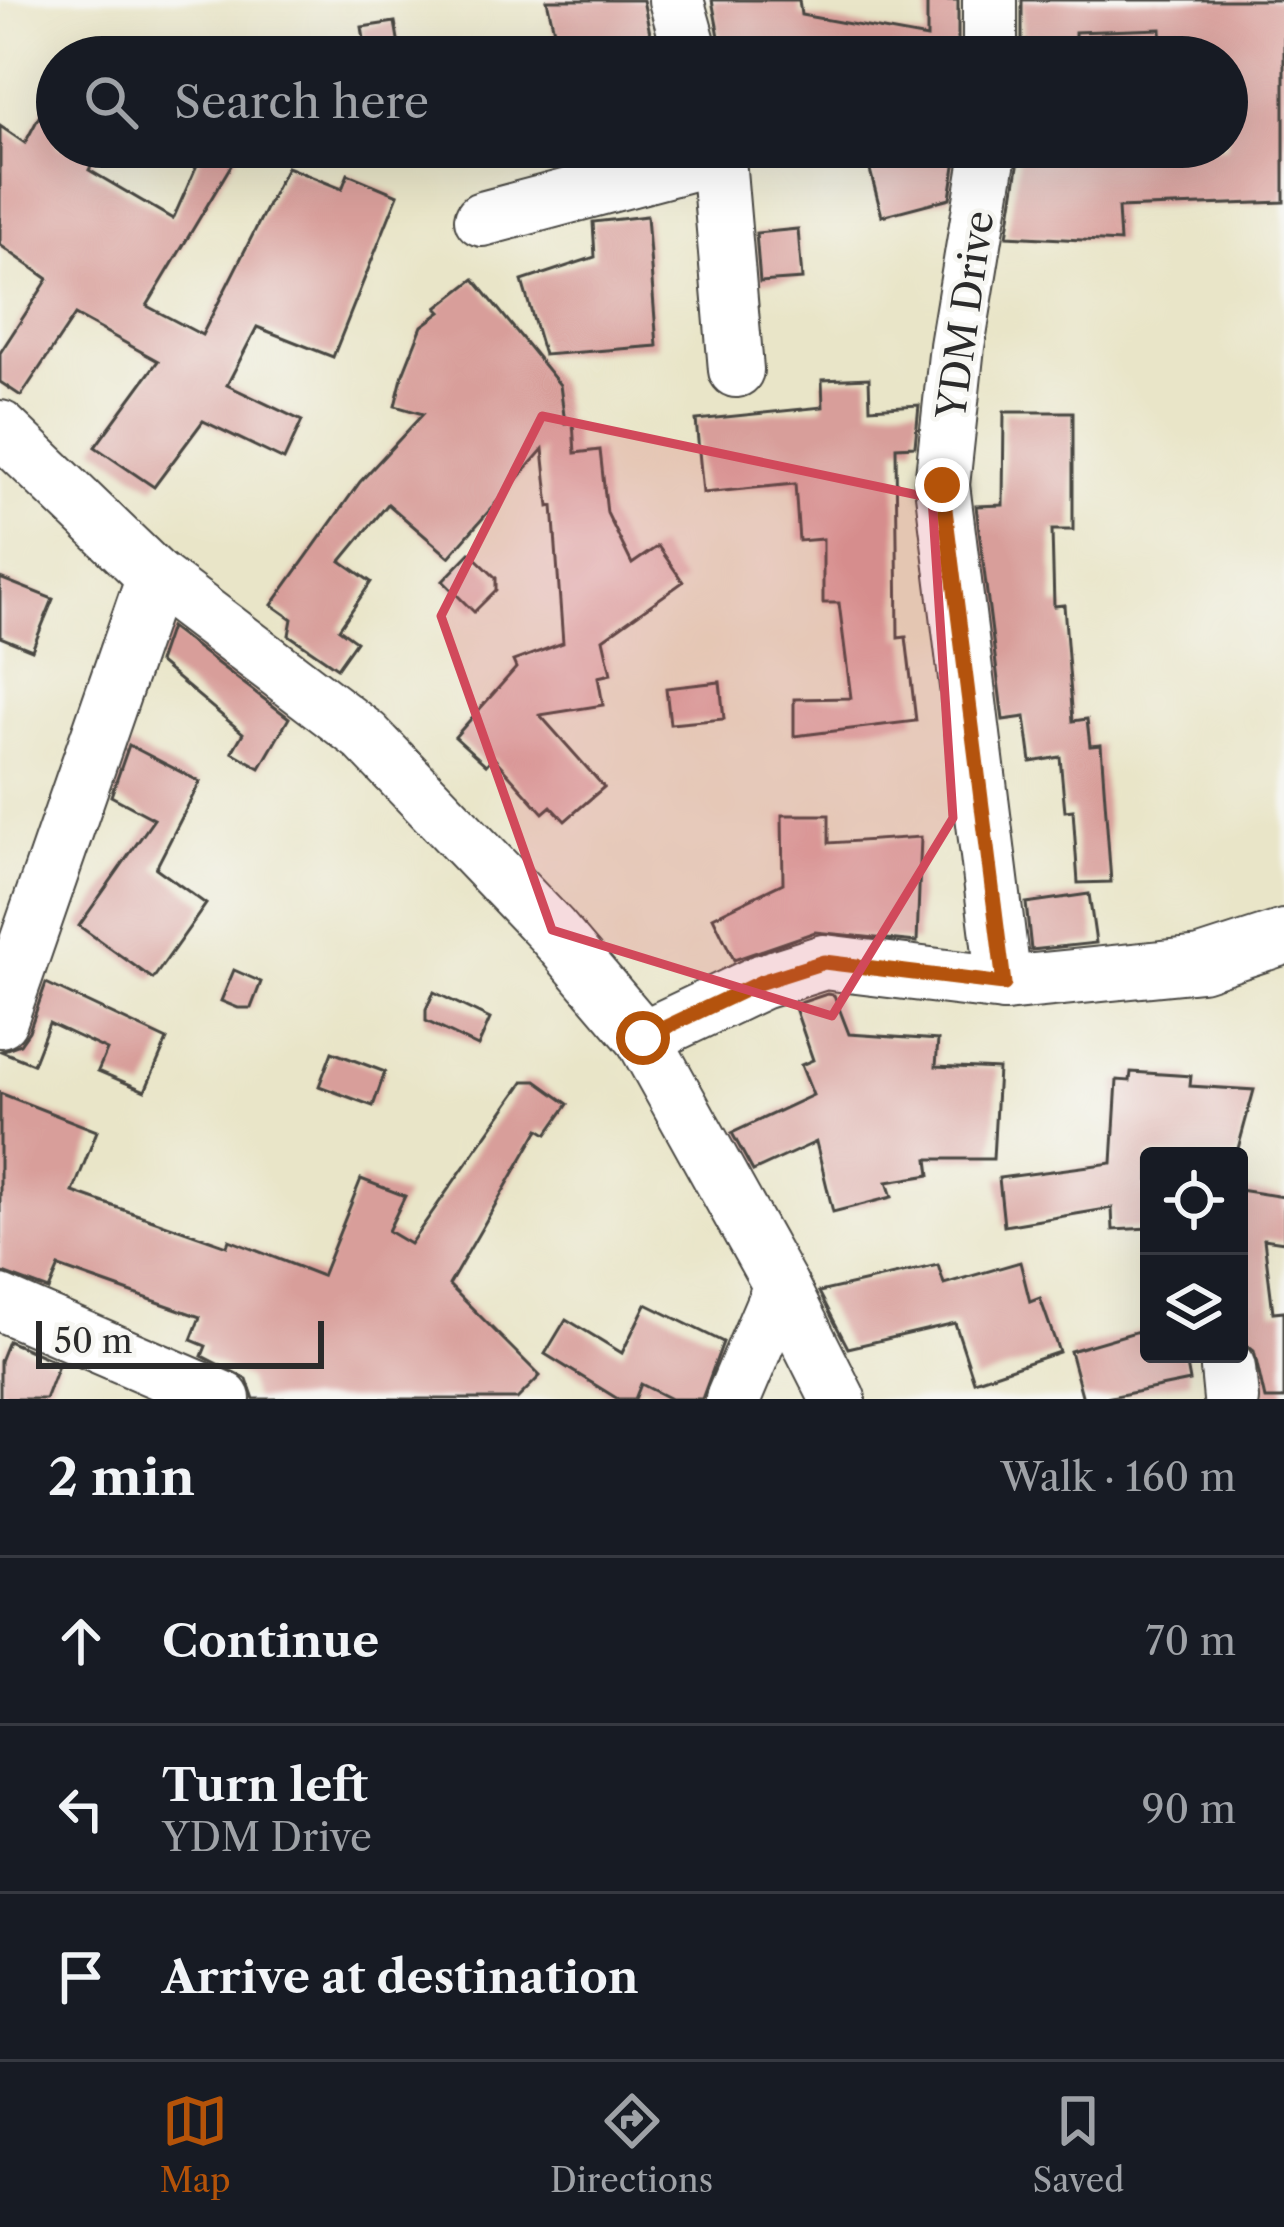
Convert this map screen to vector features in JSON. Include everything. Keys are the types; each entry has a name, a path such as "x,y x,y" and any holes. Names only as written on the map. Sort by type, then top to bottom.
{"street":[{"path":"676,0 686,36"},
{"path":"990,36 991,0"},
{"path":"719,168 736,370"},
{"name":"YDM Drive","path":"987,168 957,346 942,485 1004,984"},
{"path":"482,219 575,170"},
{"path":"0,428 154,576 364,736 551,929 643,1038 838,1399"},
{"path":"0,1020 154,576"},
{"path":"643,1038 761,982 824,962 1004,984 1201,964 1284,938"},
{"path":"734,1399 781,1286"},
{"path":"0,1303 223,1399"}],"highlighted area":[{"path":"542,416 932,498 953,818 832,1016 552,930 441,616"}],"building":[{"path":"547,0 643,0 651,36 555,36"},
{"path":"712,0 799,0 801,15 916,36 719,36"},
{"path":"927,0 958,0 958,36 927,36"},
{"path":"1022,0 1284,0 1284,202 1118,208 1120,242 1007,236 1018,168 1248,168 1248,36 1161,36 1161,29 1022,36"},
{"path":"395,22 397,36 364,36 362,27"},
{"path":"36,122 36,168 90,168 173,219 196,168 229,168 147,306 202,335 286,168 342,189 348,174 398,195 333,357 257,327 227,385 302,421 284,460 203,421 154,487 95,447 158,361 75,315 21,396 0,382 0,353 48,279 0,245 0,126 25,143"},
{"path":"955,168 950,198 882,216 870,170"},
{"path":"647,216 657,346 544,355 522,281 595,257 593,222"},
{"path":"798,229 802,279 760,282 756,233"},
{"path":"474,279 560,385 565,423 573,422 575,453 600,450 607,513 632,564 658,546 683,582 603,639 611,674 598,677 603,705 540,715 604,787 565,821 551,806 543,813 493,757 486,765 455,737 516,668 513,661 563,643 553,506 549,507 543,449 449,557 388,504 341,561 371,582 339,629 356,641 337,668 289,635 292,619 272,605 360,482 423,414 395,406 403,374 422,326"},
{"path":"869,378 870,408 919,405 915,446 896,447 898,638 906,637 916,721 794,736 794,699 851,698 839,603 823,603 823,539 799,541 795,484 703,493 696,420 823,407 822,380"},
{"path":"1004,412 1073,412 1073,530 1052,530 1054,606 1064,605 1073,721 1087,719 1090,746 1101,745 1111,882 1078,883 1073,810 1065,811 1060,757 1031,762 1025,717 1003,720 976,506 1003,505"},
{"path":"470,553 496,578 496,590 474,612 443,581"},
{"path":"0,578 53,599 32,650 0,637"},
{"path":"170,627 289,718 260,768 232,752 243,733 158,662"},
{"path":"720,682 724,719 670,724 666,688"},
{"path":"129,745 200,782 156,868 206,904 153,979 79,926 154,819 111,796"},
{"path":"782,815 829,815 829,843 921,837 917,942 815,932 734,960 713,917 783,883"},
{"path":"1089,894 1096,943 1031,950 1026,903"},
{"path":"234,970 261,982 251,1008 221,1001"},
{"path":"46,983 167,1040 145,1091 98,1071 107,1050 49,1023 33,1064 1,1051 20,1044 29,1031"},
{"path":"434,992 490,1019 478,1046 426,1021"},
{"path":"834,995 849,1034 938,1040 936,1066 998,1069 993,1159 928,1159 930,1175 887,1182 892,1197 833,1212 816,1142 753,1171 732,1133 813,1095 801,1065 813,1060 794,1005"},
{"path":"332,1052 385,1072 373,1106 319,1086"},
{"path":"1131,1072 1191,1076 1190,1086 1254,1090 1238,1147 1140,1147 1140,1228 1113,1230 1112,1208 1004,1226 999,1178 1112,1163 1117,1080 1130,1081"},
{"path":"524,1081 536,1081 568,1104 547,1134 539,1129 449,1285 540,1376 517,1399 254,1399 247,1379 202,1356 206,1346 191,1340 200,1317 59,1267 49,1290 0,1272 0,1093 97,1131 73,1192 227,1246 229,1240 322,1276 361,1179 405,1196 388,1231 410,1244"},
{"path":"1248,1191 1284,1197 1284,1242 1264,1239 1273,1312 1284,1311 1284,1399 1265,1399 1254,1351 1248,1346"},
{"path":"1020,1262 1030,1302 1040,1298 1059,1352 974,1381 955,1323 848,1348 819,1292 938,1265 944,1284"},
{"path":"646,1304 723,1342 702,1399 671,1399 641,1384 635,1399 618,1399 545,1354 566,1319 622,1353"},
{"path":"1140,1331 1140,1363 1187,1363 1190,1381 1083,1399 1070,1351"},
{"path":"8,1341 59,1363 45,1399 0,1399 0,1361"}],"route":[{"path":"643,1038 761,982 824,962 1004,984 942,485"}]}
